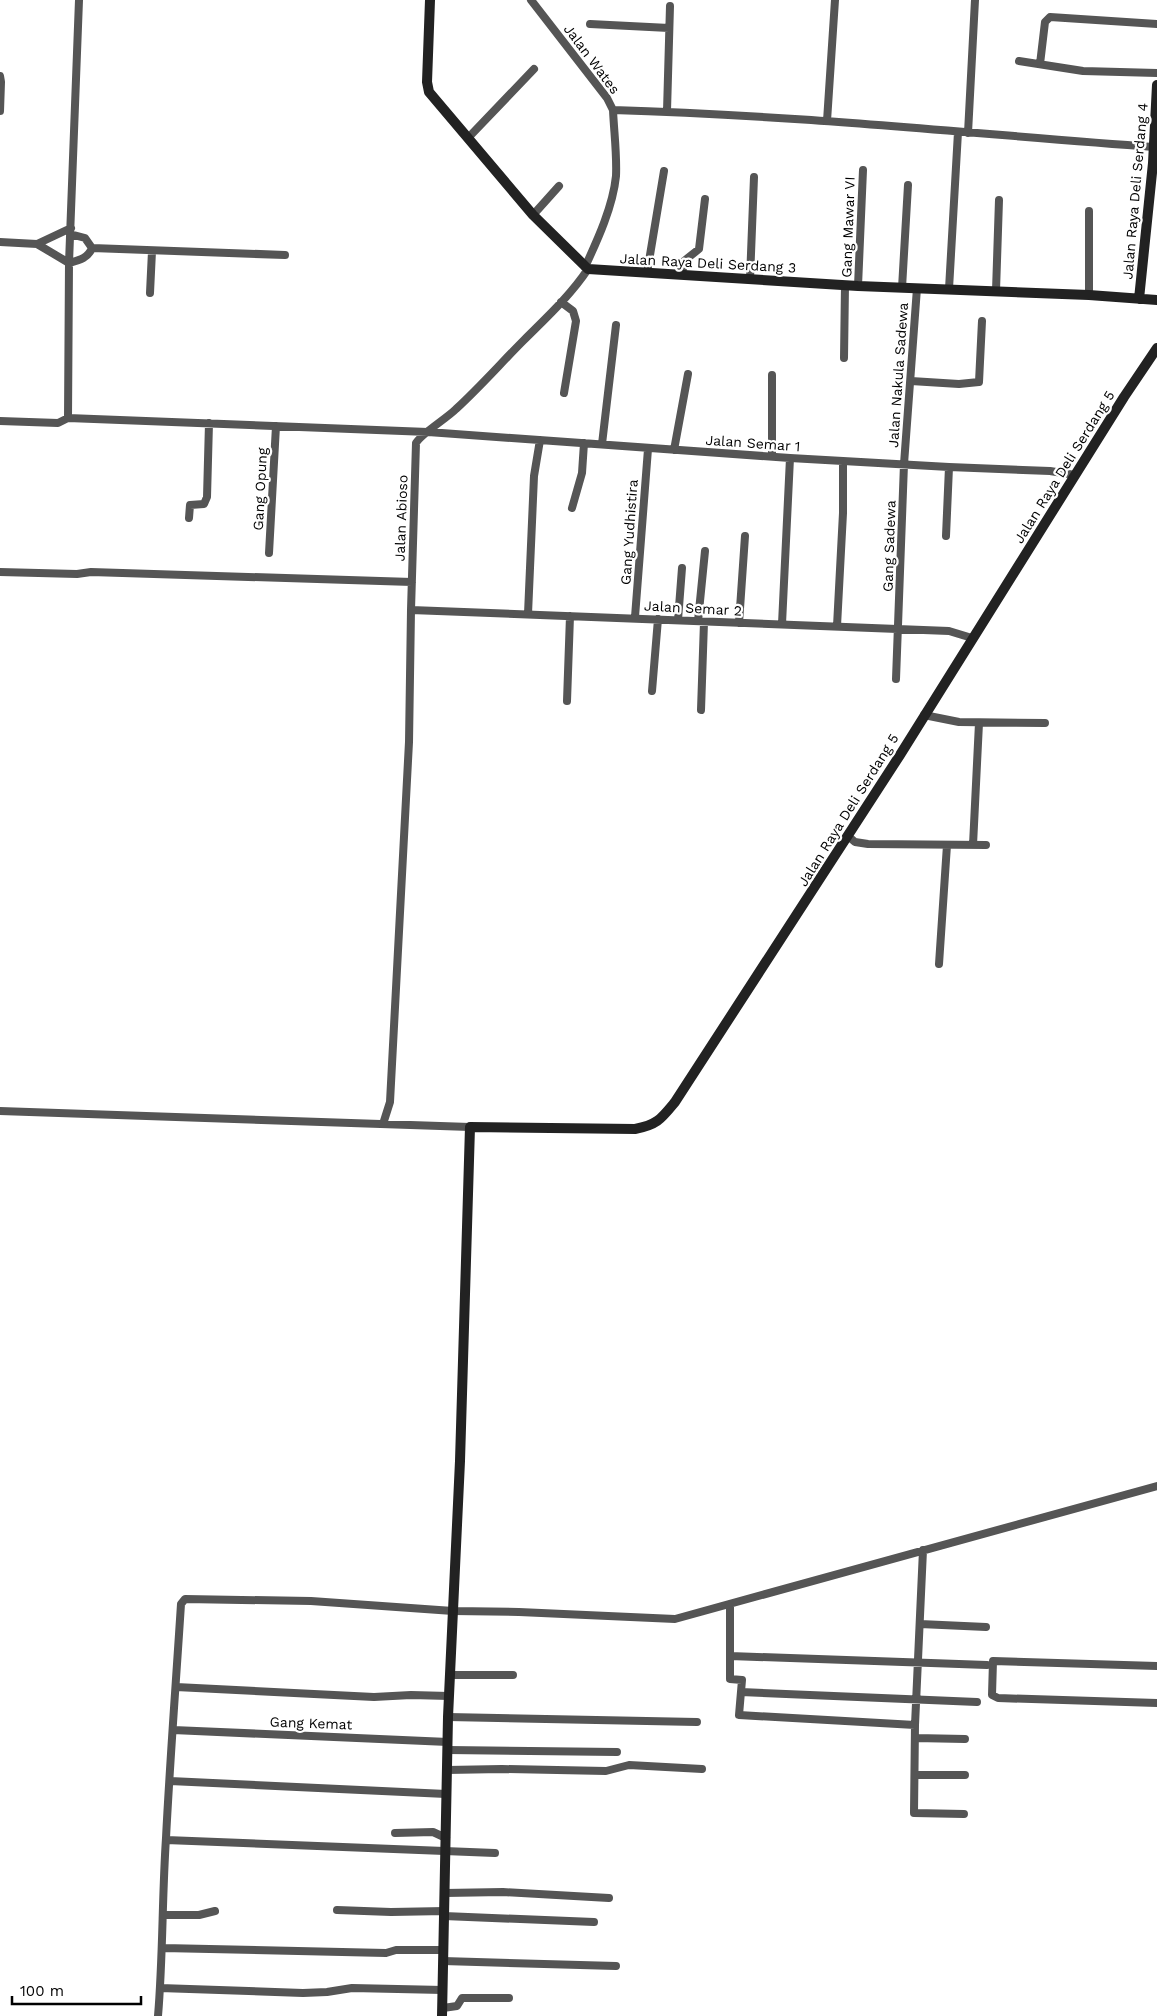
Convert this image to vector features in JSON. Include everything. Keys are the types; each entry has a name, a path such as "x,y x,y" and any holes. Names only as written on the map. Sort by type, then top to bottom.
{"street":[{"path":"68,418 70,263 79,0"},
{"path":"430,0 427,87 533,215 586,268"},
{"name":"Jalan Wates","path":"531,0 607,98 613,110"},
{"path":"827,121 835,0"},
{"path":"968,133 976,0"},
{"path":"667,111 670,6"},
{"path":"1040,64 1045,22 1050,17 1157,24"},
{"path":"590,24 669,28"},
{"path":"1019,61 1083,71 1157,73"},
{"path":"468,138 534,69"},
{"path":"0,76 0,111"},
{"name":"Jalan Raya Deli Serdang 4","path":"1139,300 1155,163 1157,85"},
{"path":"613,110 667,111 827,121 1154,147"},
{"name":"Jalan Abioso","path":"383,1124 390,1102 409,742 410,610 416,443 421,436 456,410 578,284 603,223 614,187 616,150 613,110"},
{"path":"948,289 958,132"},
{"name":"Gang Mawar VI","path":"858,286 863,170"},
{"path":"647,274 664,171"},
{"path":"750,279 754,178"},
{"path":"902,288 908,185"},
{"path":"533,215 560,186"},
{"path":"682,276 684,261 699,249 705,199"},
{"path":"996,291 999,200"},
{"path":"1089,211 1089,294"},
{"path":"0,242 37,244 71,231 85,238 92,248"},
{"path":"37,244 70,263 82,260 92,248"},
{"path":"92,248 285,255"},
{"path":"150,293 152,251"},
{"name":"Jalan Raya Deli Serdang 3","path":"586,268 647,274 858,286 1089,294 1139,300 1157,300"},
{"path":"844,358 845,285"},
{"name":"Jalan Nakula Sadewa","path":"904,464 917,288"},
{"path":"561,302 574,311 576,321 564,393"},
{"path":"910,381 977,384 980,379 981,369 982,320"},
{"path":"602,444 616,325"},
{"name":"Jalan Raya Deli Serdang 5","path":"470,1127 635,1129 659,1122 675,1102 848,836 1072,474 1157,348"},
{"path":"674,450 688,374"},
{"path":"772,375 772,456"},
{"name":"Jalan Semar 1","path":"0,421 58,423 68,418 428,432 648,449 949,467 1050,471 1072,474"},
{"path":"189,518 190,506 204,504 207,497 209,423"},
{"name":"Gang Opung","path":"268,552 276,426"},
{"path":"528,614 534,476 540,440"},
{"path":"572,508 582,473 584,443"},
{"name":"Gang Yudhistira","path":"635,617 648,449"},
{"path":"782,624 790,458"},
{"path":"837,626 843,513 843,461"},
{"name":"Gang Sadewa","path":"896,679 904,464"},
{"path":"946,536 949,467"},
{"path":"739,623 746,536"},
{"path":"701,710 701,621 705,551"},
{"path":"678,620 682,568"},
{"path":"0,572 77,574 91,572 412,582"},
{"name":"Jalan Semar 2","path":"410,610 635,617 949,631 971,637"},
{"path":"567,701 570,616"},
{"path":"652,691 658,619"},
{"path":"924,715 959,722 1045,724"},
{"path":"973,845 979,723"},
{"path":"848,836 855,842 868,844 986,845"},
{"path":"938,964 947,845"},
{"path":"0,1111 470,1127 460,1461 448,1717 442,2012 457,2006 462,1998 509,1998"},
{"path":"158,2016 163,1948 166,1840 181,1604 185,1599 311,1601 452,1612 519,1612 668,1619 692,1615 1157,1486"},
{"path":"923,1550 915,1725 914,1813 964,1814"},
{"path":"730,1604 730,1679 742,1680 739,1715 915,1725"},
{"path":"920,1624 986,1627"},
{"path":"730,1656 987,1665"},
{"path":"1157,1666 993,1661 992,1695 998,1698 1157,1704"},
{"path":"450,1675 513,1676"},
{"path":"176,1687 374,1697 411,1695 449,1696"},
{"path":"741,1692 977,1702"},
{"path":"448,1717 697,1722"},
{"name":"Gang Kemat","path":"173,1730 448,1746 617,1752"},
{"path":"915,1738 964,1739"},
{"path":"447,1770 606,1771 629,1766 702,1769"},
{"path":"915,1775 964,1775"},
{"path":"170,1781 446,1794"},
{"path":"395,1834 432,1832 446,1838"},
{"path":"166,1840 495,1853"},
{"path":"445,1893 503,1892 609,1898"},
{"path":"337,1910 444,1913 594,1922"},
{"path":"164,1915 199,1915 215,1911"},
{"path":"163,1948 386,1953 396,1950 443,1950"},
{"path":"443,1961 616,1966"},
{"path":"160,1988 302,1993 352,1988 443,1990"}]}
